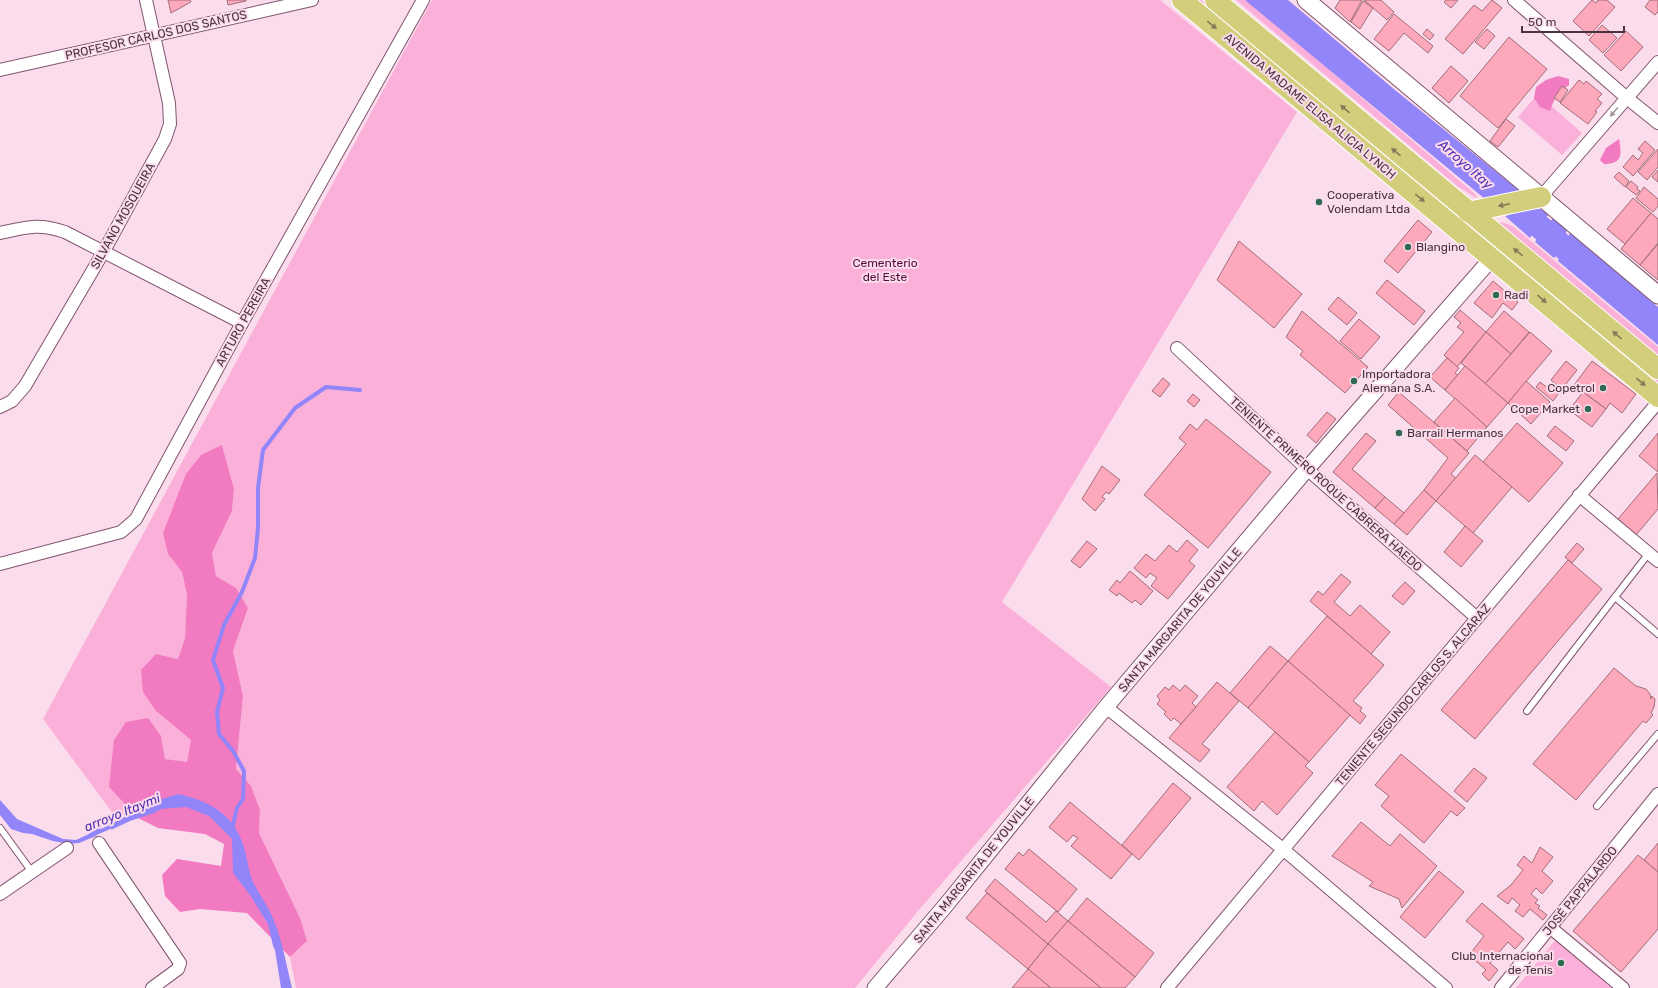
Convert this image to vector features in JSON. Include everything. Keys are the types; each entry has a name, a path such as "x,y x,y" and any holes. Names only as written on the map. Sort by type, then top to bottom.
{"highway":[{"name":"AVENIDA MADAME ELISA ALICIA LYNCH","path":"1182,0 1658,397"},
{"name":"AVENIDA MADAME ELISA ALICIA LYNCH","path":"1215,0 1658,370"},
{"path":"1468,212 1540,197"}],"main road":[{"path":"1306,0 1658,295"}],"street":[{"name":"SILVANO MOSQUEIRA","path":"0,407 12,401 25,386 104,251 165,139 170,124 169,103 146,0"},
{"name":"PROFESOR CARLOS DOS SANTOS","path":"0,70 312,0"},
{"name":"ARTURO PEREIRA","path":"0,564 121,532 136,519 242,323 423,0"},
{"path":"1514,0 1658,123"},
{"path":"1540,197 1658,62"},
{"path":"0,233 32,226 49,226 104,251 242,323"},
{"name":"SANTA MARGARITA DE YOUVILLE","path":"875,988 946,905 1106,707 1307,469 1492,258"},
{"name":"TENIENTE PRIMERO ROQUE CABRERA HAEDO","path":"1177,348 1307,469 1477,618"},
{"name":"TENIENTE SEGUNDO CARLOS S. ALCARAZ","path":"1168,988 1658,402"},
{"path":"1579,495 1654,557"},
{"path":"1106,707 1284,850 1446,988"},
{"name":"JOSÉ PAPPALARDO","path":"1501,988 1657,796"},
{"path":"99,843 180,963 178,969 152,988"},
{"path":"2,890 67,848"},
{"path":"1550,928 1623,988"}],"lane":[{"path":"1527,711 1615,597 1654,557"},
{"path":"1615,597 1658,634"},
{"path":"1597,806 1658,734"},
{"path":"0,828 32,872"}],"green space":[{"name":"Cementerio del Este","path":"432,0 1160,0 1297,112 1002,602 1111,687 918,911 855,988 296,988 290,957 307,941 300,918 259,833 260,810 251,786 236,769 243,696 233,651 248,608 236,588 216,576 212,553 232,511 234,489 222,445 168,554 182,572 187,595 185,638 178,659 156,654 156,711 191,740 187,763 165,759 161,736 109,787 131,810 117,819 43,719"},
{"path":"1198,0 1201,0 1429,192 1429,194"},
{"path":"1236,0 1247,0 1477,197 1476,198 1457,186"},
{"path":"1538,94 1582,133 1562,155 1518,117"},
{"path":"1500,222 1514,227 1658,347 1658,358 1498,224"},
{"path":"1471,225 1474,225 1658,379 1658,388 1470,229"},
{"name":"Club Internacional de Tenis","path":"1557,938 1615,988 1516,988"}],"shaded area":[{"path":"1558,76 1569,79 1569,85 1557,96 1550,111 1540,107 1534,98 1536,87 1546,80"},
{"path":"1619,139 1619,158 1610,164 1604,164 1600,160 1606,148"},
{"path":"222,445 234,489 232,511 212,553 216,576 236,588 248,608 233,651 243,696 236,769 251,786 260,810 259,833 300,918 307,941 290,957 247,913 200,909 180,912 165,896 162,875 177,859 221,866 224,844 205,834 158,828 138,818 109,787 114,740 126,722 148,718 161,736 165,759 187,762 191,740 156,711 143,692 141,670 156,654 178,659 185,638 187,595 182,572 168,554 163,533 186,474 201,455"}],"water":[{"path":"1245,0 1288,0 1395,90 1520,191 1485,199"},
{"path":"1540,209 1549,214 1530,238 1505,216"},
{"path":"1553,218 1567,230 1557,254 1559,257 1570,233 1658,307 1658,345 1558,261 1559,258 1557,255 1554,258 1535,242"},
{"path":"178,794 200,800 218,810 233,824 243,844 253,882 275,923 292,988 281,988 275,950 268,924 250,895 233,873 232,839 209,816 186,807 161,809 111,830 113,823 155,801"},
{"path":"0,800 17,819 63,839 76,840 102,826 96,836 79,843 68,844 53,841 11,829 0,815"}],"building":[{"path":"168,0 190,0 191,2 171,13"},
{"path":"227,0 246,0 246,1 228,5"},
{"path":"1340,0 1362,0 1350,22 1335,8"},
{"path":"1364,0 1381,0 1394,12 1387,20"},
{"path":"1446,0 1458,0 1451,8 1444,2"},
{"path":"1492,0 1502,8 1463,54 1445,39 1474,5 1482,11"},
{"path":"1592,0 1596,3 1598,0 1607,0 1615,7 1589,36 1573,21"},
{"path":"1650,0 1658,0 1658,12 1655,15 1645,7"},
{"path":"1363,1 1373,8 1360,29 1351,22"},
{"path":"1394,14 1433,46 1428,53 1404,33 1389,51 1374,39"},
{"path":"1602,25 1617,38 1603,53 1589,40"},
{"path":"1427,29 1434,35 1430,40 1423,34"},
{"path":"1487,29 1495,36 1484,49 1475,42"},
{"path":"1626,31 1643,47 1621,71 1604,55"},
{"path":"1509,37 1547,69 1498,128 1460,96"},
{"path":"1451,66 1468,81 1449,103 1432,88"},
{"path":"1579,80 1584,84 1586,81 1602,94 1597,99 1602,103 1595,111 1597,112 1588,124 1560,103"},
{"path":"1562,86 1568,90 1560,102 1554,98"},
{"path":"1506,119 1515,126 1498,147 1490,141"},
{"path":"1645,141 1655,150 1633,176 1623,167 1633,155 1638,160 1643,153 1638,149"},
{"path":"1658,149 1658,167 1647,180 1638,172"},
{"path":"1658,170 1658,182 1652,177"},
{"path":"1619,172 1629,181 1625,187 1614,177"},
{"path":"1631,181 1640,191 1636,195 1626,187"},
{"path":"1644,187 1658,199 1658,206 1653,212 1636,198"},
{"path":"1633,198 1651,213 1625,244 1607,229"},
{"path":"1651,213 1658,219 1658,243 1640,265 1621,249"},
{"name":"Blangino","path":"1418,220 1432,232 1398,273 1384,261"},
{"path":"1239,241 1302,294 1274,328 1217,280"},
{"path":"1658,244 1658,280 1640,265"},
{"path":"1387,280 1425,311 1414,325 1376,293"},
{"name":"Radi","path":"1493,281 1518,302 1512,310 1503,303 1492,318 1474,303"},
{"path":"1338,297 1357,313 1347,325 1328,309"},
{"path":"1460,310 1486,332 1457,367 1444,355 1464,332 1457,327 1461,323 1454,317"},
{"path":"1302,311 1368,367 1345,393 1300,355 1303,351 1286,337"},
{"path":"1504,311 1529,332 1511,354 1486,332"},
{"path":"1359,319 1380,337 1361,359 1340,341"},
{"path":"1486,332 1511,354 1485,384 1461,363"},
{"path":"1530,332 1552,351 1508,403 1485,384"},
{"path":"1447,358 1459,368 1455,373 1458,375 1445,390 1430,377"},
{"path":"1566,361 1577,370 1562,389 1551,380"},
{"name":"Copetrol","path":"1592,361 1636,394 1622,413 1610,403 1606,409 1574,385"},
{"path":"1465,366 1508,403 1487,427 1445,390"},
{"path":"1163,378 1170,384 1160,397 1152,391"},
{"path":"1526,381 1550,402 1531,424 1508,403"},
{"path":"1540,382 1548,388 1553,382 1562,389 1553,401 1536,387"},
{"path":"1399,392 1469,453 1451,474 1456,478 1436,501 1424,490 1448,458 1388,405"},
{"name":"Cope Market","path":"1583,392 1606,409 1592,427 1569,410"},
{"path":"1193,394 1200,400 1194,407 1187,401"},
{"path":"1455,398 1487,427 1467,451 1434,422"},
{"path":"1327,412 1336,419 1316,443 1307,435"},
{"path":"1206,419 1271,472 1208,548 1144,495 1186,444 1179,438 1190,424 1197,430"},
{"path":"1517,423 1563,463 1529,502 1483,462"},
{"path":"1555,426 1574,441 1566,451 1547,436"},
{"path":"1366,433 1376,441 1352,469 1385,497 1375,508 1333,472"},
{"path":"1658,433 1658,472 1639,456"},
{"path":"1475,455 1512,487 1473,533 1436,501"},
{"path":"1102,466 1120,480 1109,494 1106,492 1102,497 1105,499 1095,511 1082,499"},
{"path":"1657,473 1658,509 1636,535 1618,519"},
{"path":"1424,490 1436,501 1407,535 1394,524"},
{"path":"1385,497 1404,513 1394,524 1375,508"},
{"path":"1465,526 1483,541 1461,567 1444,552"},
{"path":"1187,540 1198,550 1189,561 1195,566 1168,599 1151,586 1157,578 1150,573 1146,578 1134,568 1146,554 1155,561 1169,545 1177,552"},
{"path":"1087,541 1097,549 1080,568 1071,561"},
{"path":"1577,543 1584,549 1572,563 1565,557"},
{"path":"1568,560 1602,589 1475,739 1441,710"},
{"path":"1130,571 1153,591 1141,605 1135,600 1132,603 1119,593 1117,596 1109,590 1117,580 1120,583"},
{"path":"1341,574 1351,582 1334,602 1350,616 1360,605 1390,632 1371,654 1310,601 1318,591 1323,595"},
{"path":"1405,582 1415,591 1403,605 1392,596"},
{"path":"1327,616 1384,665 1353,701 1362,708 1360,711 1366,716 1360,724 1288,661"},
{"path":"1270,646 1288,661 1248,708 1230,693"},
{"path":"1288,661 1350,715 1309,762 1248,708"},
{"path":"1614,668 1636,686 1646,689 1650,694 1651,699 1652,696 1655,699 1654,707 1651,713 1653,715 1646,723 1643,721 1576,800 1533,764"},
{"path":"1217,682 1239,701 1202,744 1210,750 1200,762 1169,738"},
{"path":"1173,685 1180,691 1185,685 1198,696 1192,703 1196,707 1181,724 1174,718 1171,721 1164,714 1166,712 1157,704 1160,700 1157,696 1165,687 1169,690"},
{"path":"1275,732 1309,762 1305,766 1313,773 1277,815 1262,801 1254,811 1227,787"},
{"path":"1401,754 1465,808 1457,816 1451,811 1424,843 1381,806 1389,796 1375,785"},
{"path":"1474,768 1487,778 1467,802 1454,791"},
{"path":"1173,783 1191,798 1139,860 1122,845"},
{"path":"1070,802 1132,854 1111,879 1071,846 1078,838 1073,835 1067,842 1049,827"},
{"path":"1361,822 1390,846 1400,834 1437,866 1402,908 1399,899 1369,886 1373,882 1332,856"},
{"path":"1658,843 1658,872 1644,860"},
{"path":"1540,847 1553,857 1542,871 1553,881 1542,894 1536,888 1531,894 1538,900 1535,903 1540,906 1538,908 1547,915 1543,920 1530,909 1523,917 1515,911 1520,905 1512,898 1508,904 1497,896 1511,885 1523,870 1517,865 1524,856 1532,863"},
{"path":"1029,849 1077,889 1058,912 1005,869 1019,852 1023,856"},
{"path":"1638,855 1658,872 1658,929 1621,972 1573,931"},
{"path":"1439,871 1464,892 1425,938 1400,917"},
{"path":"995,879 1046,922 1056,911 1068,921 1048,944 985,891"},
{"path":"987,893 1048,944 1028,969 966,918"},
{"path":"1087,898 1154,953 1135,977 1068,921"},
{"path":"1482,903 1524,939 1515,949 1508,942 1490,963 1498,970 1489,981 1482,974 1486,970 1469,955 1484,936 1466,921"},
{"path":"1068,921 1135,977 1125,988 1101,988 1048,944"},
{"path":"1048,944 1101,988 1051,988 1028,969"},
{"path":"1028,969 1051,988 1012,988"}],"waterway":[{"name":"Arroyo Itay","path":"1497,190 1589,269"},
{"path":"232,829 237,808 243,799 244,771 233,751 219,734 217,712 223,688 213,660 224,625 242,592 255,558 258,528 258,488 263,450 295,408 326,387 360,390"},
{"name":"arroyo Itaymi","path":"94,834 117,824"}],"place":[{"name":"Cooperativa Volendam Ltda","path":"1319,202"},
{"name":"Blangino","path":"1408,247"},
{"name":"Radi","path":"1496,295"},
{"name":"Importadora Alemana S.A.","path":"1354,381"},
{"name":"Copetrol","path":"1603,388"},
{"name":"Cope Market","path":"1588,409"},
{"name":"Barrail Hermanos","path":"1399,433"},
{"name":"Club Internacional de Tenis","path":"1561,963"}]}
